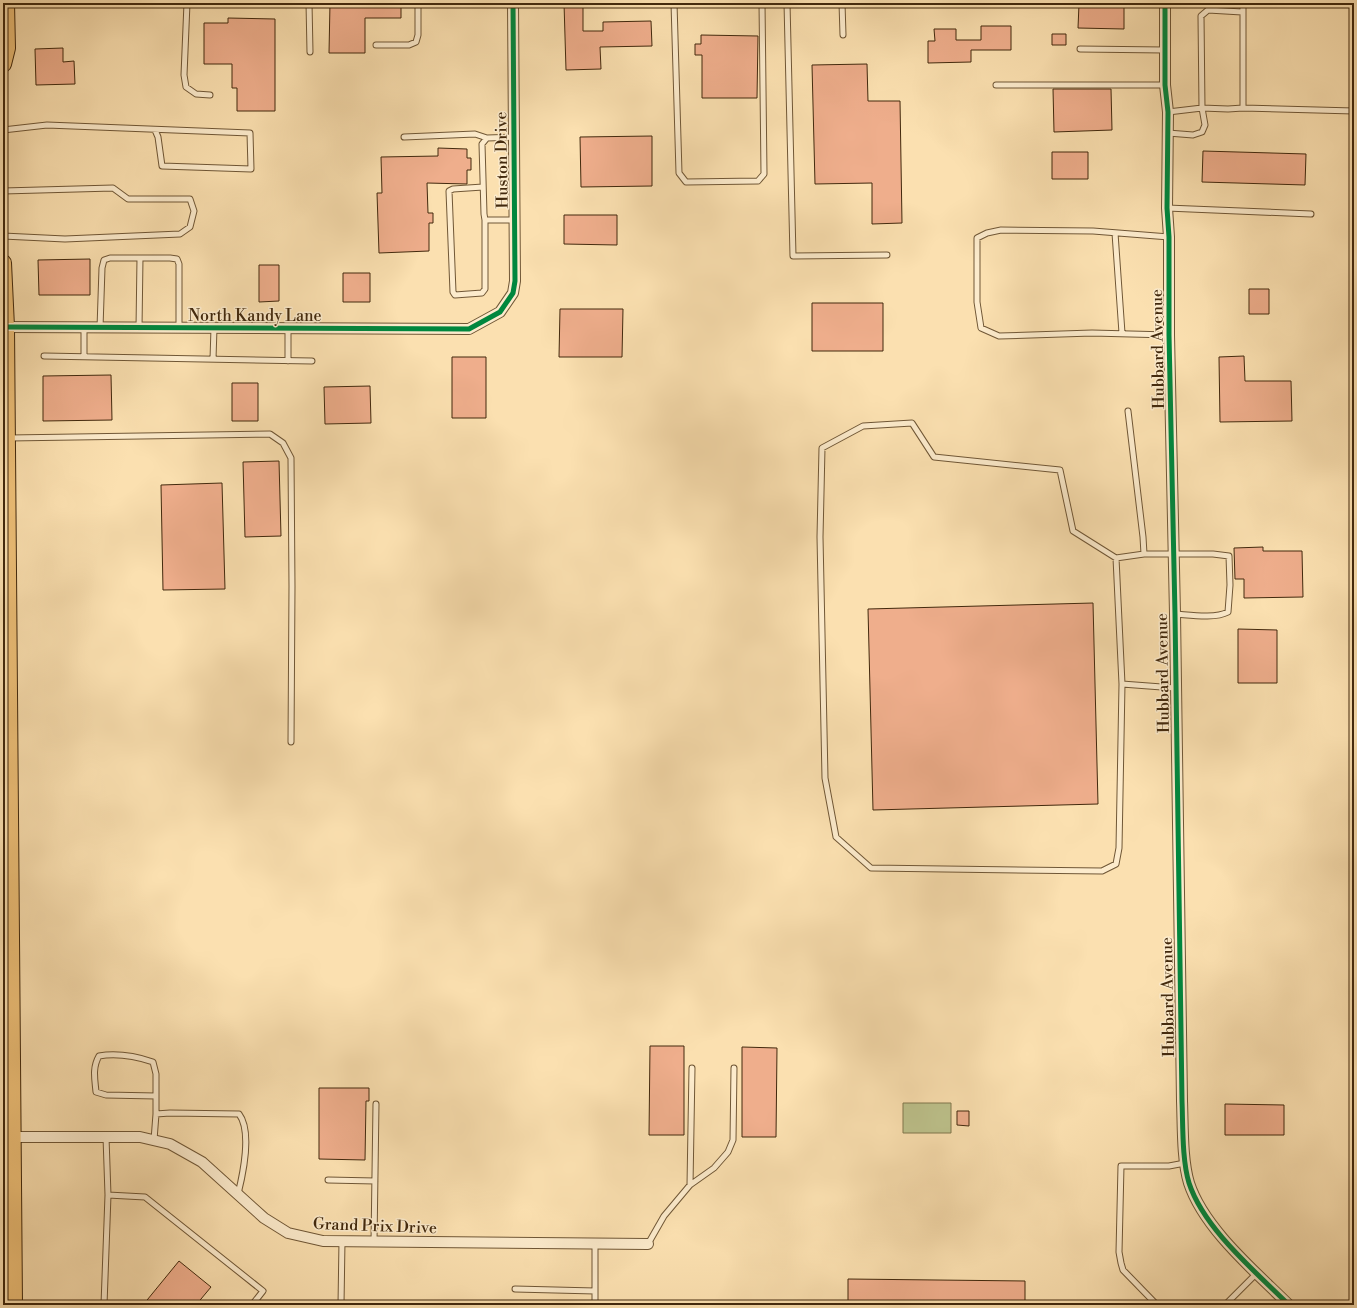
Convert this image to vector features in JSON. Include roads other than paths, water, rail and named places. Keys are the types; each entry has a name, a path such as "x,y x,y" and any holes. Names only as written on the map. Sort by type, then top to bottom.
{"main road":[{"path":"3,64 7,48 6,3"},
{"path":"3,263 6,327 4,352 7,438 5,487 7,896 10,1095 13,1137 10,1172 14,1305"}],"street":[{"name":"Huston Drive","path":"500,312 513,293 515,281 513,3"},
{"name":"Hubbard Avenue","path":"1165,3 1164,50 1165,85 1168,112 1167,208 1169,237 1169,334 1175,614 1182,1101 1186,1162 1189,1183 1200,1207 1219,1235 1289,1305"},
{"name":"North Kandy Lane","path":"6,327 469,329 500,312"},
{"name":"Grand Prix Drive","path":"13,1137 140,1137 170,1144 202,1162 264,1218 288,1233 323,1241 648,1244"}],"lane":[{"path":"186,3 184,75 186,87 196,94 210,95"},
{"path":"309,3 310,52"},
{"path":"376,45 409,45 416,42 418,35 418,3"},
{"path":"674,3 679,173 686,182 694,182 758,181 764,174 762,3"},
{"path":"787,3 793,256 887,255"},
{"path":"842,3 843,35"},
{"path":"1243,3 1243,108"},
{"path":"1168,133 1193,135 1202,132 1205,125 1202,108 1201,16 1208,10 1242,12"},
{"path":"1080,49 1164,50"},
{"path":"996,85 1165,85"},
{"path":"1168,112 1202,108 1354,111"},
{"path":"3,130 47,125 250,133 250,169 162,166 158,137 155,130"},
{"path":"404,137 475,134 487,138 514,137"},
{"path":"483,188 453,189 449,191 453,292 455,295 482,293 485,288 485,220 482,144 487,138"},
{"path":"3,191 114,188 128,198 190,199 194,211 190,227 180,234 65,239 3,236"},
{"path":"1167,208 1311,214"},
{"path":"485,220 515,220"},
{"path":"1169,237 1094,231 1001,230 987,233 977,238 977,302 981,328 999,336 1122,333 1169,334"},
{"path":"1115,233 1122,333"},
{"path":"100,328 102,268 104,260 110,258 177,259 179,264 179,328"},
{"path":"139,328 140,258"},
{"path":"84,328 84,356"},
{"path":"213,359 214,328"},
{"path":"288,328 288,361"},
{"path":"44,356 312,361"},
{"path":"1128,411 1144,554"},
{"path":"1116,558 1122,684 1119,848 1116,864 1102,871 871,868 836,837 825,778 820,537 822,448 863,426 912,423 934,457 1060,470 1073,531 1116,558 1144,554 1213,554 1229,556 1230,585 1228,612 1215,615 1175,614"},
{"path":"7,438 270,434 283,443 290,458 292,586 291,742"},
{"path":"1122,684 1175,688"},
{"path":"154,1140 156,1114 156,1096 156,1074 153,1062 134,1056 98,1056 94,1074 96,1092 106,1095 156,1096"},
{"path":"690,1185 692,1068"},
{"path":"648,1244 664,1216 690,1185 714,1168 728,1152 733,1140 734,1068"},
{"path":"374,1242 376,1104"},
{"path":"156,1114 239,1114 244,1120 245,1140 244,1166 238,1195"},
{"path":"104,1305 108,1196 106,1137"},
{"path":"1157,1305 1123,1270 1120,1263 1121,1166 1169,1166 1186,1162"},
{"path":"328,1180 375,1181"},
{"path":"108,1196 145,1198 263,1292 252,1305"},
{"path":"341,1305 342,1241"},
{"path":"595,1244 595,1305"},
{"path":"1225,1305 1257,1273"},
{"path":"515,1290 595,1291"}]}
